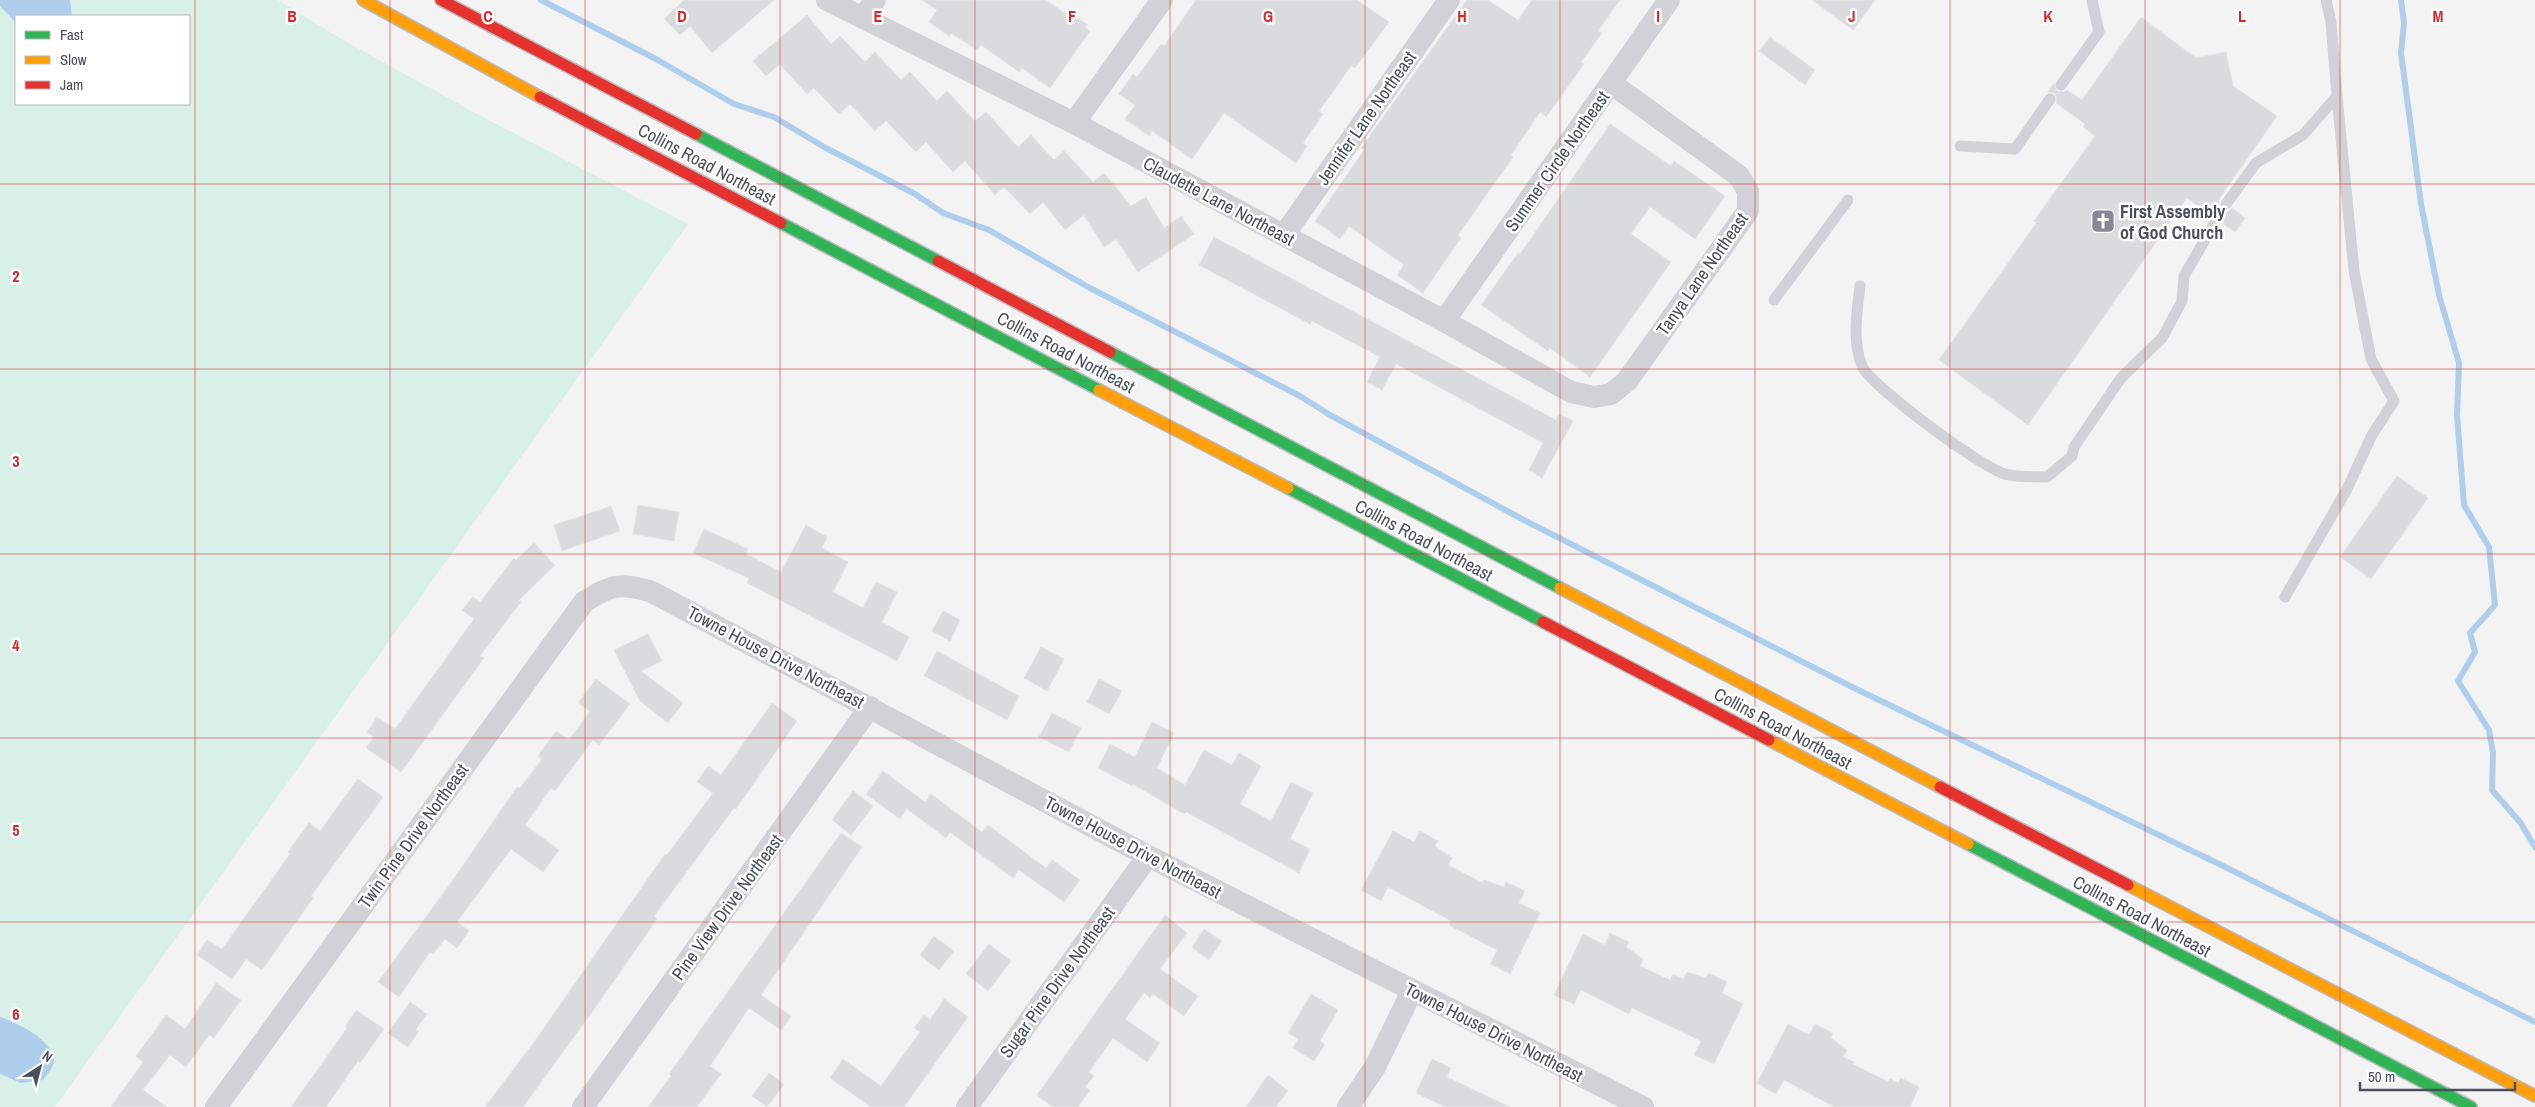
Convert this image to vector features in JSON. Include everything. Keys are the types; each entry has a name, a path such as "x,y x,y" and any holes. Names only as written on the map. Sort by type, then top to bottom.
{"highway":[{"name":"Collins Road Northeast","path":"363,0 488,70 2472,1107"},
{"name":"Collins Road Northeast","path":"441,0 1790,709 2535,1096"}],"street":[{"name":"Claudette Lane Northeast","path":"827,0 1074,123 1444,321 1570,392 1594,397 1610,394"},
{"path":"862,18 875,0"},
{"path":"1074,123 1162,0"},
{"name":"Jennifer Lane Northeast","path":"1284,235 1449,0"},
{"name":"Summer Circle Northeast","path":"1444,321 1612,84 1647,44 1669,0"},
{"name":"Tanya Lane Northeast","path":"1610,394 1627,381 1748,211 1748,191 1739,176 1612,84"},
{"name":"Towne House Drive Northeast","path":"625,584 650,591 1148,856 1644,1107"},
{"name":"Twin Pine Drive Northeast","path":"216,1107 584,602 604,590 625,584"},
{"name":"Pine View Drive Northeast","path":"583,1107 870,707"},
{"name":"Sugar Pine Drive Northeast","path":"966,1107 1148,856"},
{"path":"1348,1107 1375,1067 1412,991"}],"lane":[{"path":"2061,85 2099,32 2092,0"},
{"path":"2285,597 2347,489 2372,435 2394,400 2371,359 2354,271 2331,22 2326,0"},
{"path":"2226,204 2256,163 2303,135 2337,96"},
{"path":"1960,146 2015,149 2050,99"},
{"path":"1774,300 1848,200"},
{"path":"1860,286 1855,326 1863,367 1884,392 1961,448 2005,474 2047,477 2072,456 2074,447 2121,378 2162,338 2182,301 2184,276 2216,219"}],"green space":[{"path":"0,0 278,0 343,40 479,115 688,224 55,1107 0,1107"}],"water":[{"path":"0,0 70,0 72,15 15,15 15,22 0,6"},
{"path":"0,1017 33,1033 41,1039 52,1053 54,1063 43,1080 21,1083 0,1074"}],"building":[{"path":"684,0 774,0 712,53 690,26 680,35 664,19"},
{"path":"922,0 1046,0 1066,14 1068,12 1088,25 1084,27 1090,31 1050,88 1022,68 1019,72 981,45 977,50 951,33 949,36 929,22 937,10"},
{"path":"1196,0 1357,0 1389,22 1355,68 1351,66 1319,111 1323,114 1303,143 1307,146 1296,163 1224,113 1192,159 1152,131 1149,136 1125,119 1135,105 1119,94 1133,74 1137,77 1161,44 1164,46"},
{"path":"1467,0 1488,0 1518,20 1532,0 1620,0 1598,31 1602,33 1581,62 1584,64 1546,117 1540,112 1511,155 1513,157 1458,235 1461,238 1423,293 1397,275 1404,265 1349,226 1340,239 1315,221 1364,150 1361,148"},
{"path":"1812,0 1875,0 1853,30"},
{"path":"807,15 831,44 840,36 865,62 875,52 901,80 910,72 937,101 947,91 975,121 986,112 1018,147 1031,135 1054,160 1064,151 1093,182 1104,173 1131,206 1146,197 1164,228 1181,216 1194,234 1138,272 1116,239 1104,247 1084,215 1065,230 1043,202 1030,214 1004,187 995,195 965,161 953,172 926,142 916,152 886,121 875,131 850,104 839,114 814,88 807,94 780,64 766,76 753,61"},
{"name":"First Assembly of God Church","path":"2141,17 2196,58 2226,52 2233,86 2277,116 2219,199 2219,207 2222,210 2229,211 2232,208 2245,218 2235,232 2223,224 2224,219 2221,213 2217,212 2211,215 2187,198 2028,425 1939,360 2037,222 2034,221 2095,136 2083,127 2085,124 2056,103 2055,93 2048,92 2054,83 2057,91 2064,92 2067,90 2082,100"},
{"path":"1770,37 1815,70 1805,85 1759,51"},
{"path":"1610,124 1671,166 1674,161 1725,196 1695,239 1650,207 1631,234 1671,262 1590,377 1550,348 1548,351 1481,305 1518,253 1520,254"},
{"path":"1214,237 1556,420 1559,414 1573,421 1542,478 1529,470 1543,443 1396,364 1382,390 1367,382 1380,357 1312,321 1310,324 1199,265"},
{"path":"2397,476 2428,498 2371,579 2340,557"},
{"path":"638,505 679,512 674,541 633,534"},
{"path":"611,506 620,531 562,551 554,525"},
{"path":"806,525 827,537 822,548 848,562 833,592 863,608 876,582 897,592 882,622 909,637 897,661 747,583 749,578 693,553 704,529 748,549 746,554 781,572"},
{"path":"534,543 555,565 518,601 521,602 480,656 484,658 401,772 366,748 374,737 367,732 377,717 395,729 474,619 462,610 473,597 480,602 514,558 516,560"},
{"path":"943,611 960,620 950,641 932,631"},
{"path":"648,634 662,661 641,671 683,703 668,723 640,701 614,650"},
{"path":"1041,647 1064,659 1047,691 1024,678"},
{"path":"937,651 1019,696 1007,720 924,676"},
{"path":"596,679 630,704 599,745 593,740 555,791 551,788 525,825 559,850 543,872 511,849 457,922 469,931 457,948 445,939 433,954 430,952 399,997 378,982 450,884 517,787 520,788 542,759 538,756 556,731 569,740 590,711 578,703"},
{"path":"1099,679 1122,691 1109,714 1087,702"},
{"path":"772,703 797,721 736,809 734,808 654,916 657,919 595,1008 523,1107 485,1107 537,1038 665,854 667,855 713,793 697,782 708,766 721,775"},
{"path":"1052,713 1081,728 1069,752 1039,737"},
{"path":"1152,722 1174,733 1157,768 1185,785 1204,750 1232,765 1239,753 1261,766 1240,804 1271,821 1291,782 1313,793 1290,839 1310,849 1299,873 1186,812 1184,814 1133,784 1132,786 1098,768 1110,744 1135,757"},
{"path":"883,771 925,802 931,794 982,832 988,825 1046,868 1052,860 1080,880 1064,902 1019,870 1013,878 950,832 946,838 907,809 900,819 866,794"},
{"path":"358,779 383,797 311,896 313,898 262,970 246,959 232,979 197,955 207,940 222,949 290,854 288,852 309,823 320,831"},
{"path":"853,791 873,806 851,835 832,820"},
{"path":"1393,831 1414,842 1420,831 1438,841 1435,846 1452,858 1448,865 1483,883 1484,880 1504,887 1506,882 1525,891 1519,903 1540,913 1510,974 1490,964 1497,950 1449,925 1451,921 1388,887 1381,901 1361,890"},
{"path":"841,833 862,847 761,995 791,1016 781,1030 749,1008 710,1066 721,1074 697,1107 648,1107 671,1076 669,1074"},
{"path":"1165,915 1187,933 1160,969 1198,996 1184,1016 1153,994 1150,998 1144,993 1125,1019 1160,1043 1147,1062 1113,1038 1089,1072 1094,1076 1085,1087 1090,1090 1078,1107 1053,1107 1037,1095"},
{"path":"1204,929 1222,941 1209,960 1192,947"},
{"path":"1610,933 1629,942 1626,947 1643,959 1640,966 1670,980 1673,974 1683,979 1687,972 1706,978 1708,973 1727,982 1722,993 1743,1004 1714,1064 1694,1055 1701,1041 1632,1008 1629,1014 1581,990 1574,1004 1554,995 1583,934 1605,945"},
{"path":"934,936 954,951 939,970 920,955"},
{"path":"989,944 1011,961 988,991 966,974"},
{"path":"216,983 241,1000 214,1038 209,1035 186,1067 170,1055 143,1090 167,1107 111,1107 143,1062 136,1056 166,1015 185,1029"},
{"path":"1311,994 1338,1010 1320,1041 1325,1044 1314,1061 1293,1048 1298,1039 1288,1033"},
{"path":"944,999 968,1017 904,1107 871,1107 830,1078 843,1059 881,1086 920,1032 914,1028 924,1015 930,1020"},
{"path":"410,1002 427,1014 416,1029 419,1031 408,1047 388,1033"},
{"path":"356,1010 384,1029 360,1063 358,1061 326,1107 291,1107 347,1028 345,1027"},
{"path":"1788,1024 1809,1035 1815,1024 1833,1033 1831,1038 1847,1050 1843,1057 1854,1062 1852,1064 1889,1082 1890,1079 1898,1083 1901,1078 1919,1087 1910,1107 1835,1107 1784,1080 1776,1094 1757,1083"},
{"path":"1432,1059 1451,1068 1447,1077 1510,1107 1445,1107 1416,1093"},
{"path":"769,1073 784,1084 767,1107 752,1096"},
{"path":"1268,1075 1288,1091 1276,1107 1246,1107"}],"waterway":[{"path":"541,0 656,59 734,104 774,117 824,147 915,194 943,213 989,230 1088,287 1300,396 1330,415 1522,519 1852,687 2217,863 2535,1022"},
{"path":"2401,0 2404,23 2401,53 2421,204 2439,295 2459,363 2457,415 2464,505 2489,547 2495,605 2470,633 2475,652 2458,681 2489,730 2493,753 2492,790 2520,822 2535,847"}],"traffic: fast":[{"path":"696,134 938,261"},
{"path":"781,223 1099,390"},
{"path":"1110,352 1560,588"},
{"path":"1288,488 1543,622"},
{"path":"1968,844 2471,1107"}],"traffic: slow":[{"path":"363,0 540,97"},
{"path":"1099,390 1288,488"},
{"path":"1560,588 1940,787"},
{"path":"1769,740 1968,844"},
{"path":"2128,885 2535,1096"}],"traffic: jam":[{"path":"441,0 696,134"},
{"path":"540,97 781,223"},
{"path":"938,261 1110,352"},
{"path":"1543,622 1769,740"},
{"path":"1940,787 2128,885"}],"place":[{"name":"First Assembly of God Church","path":"2103,221"}]}
